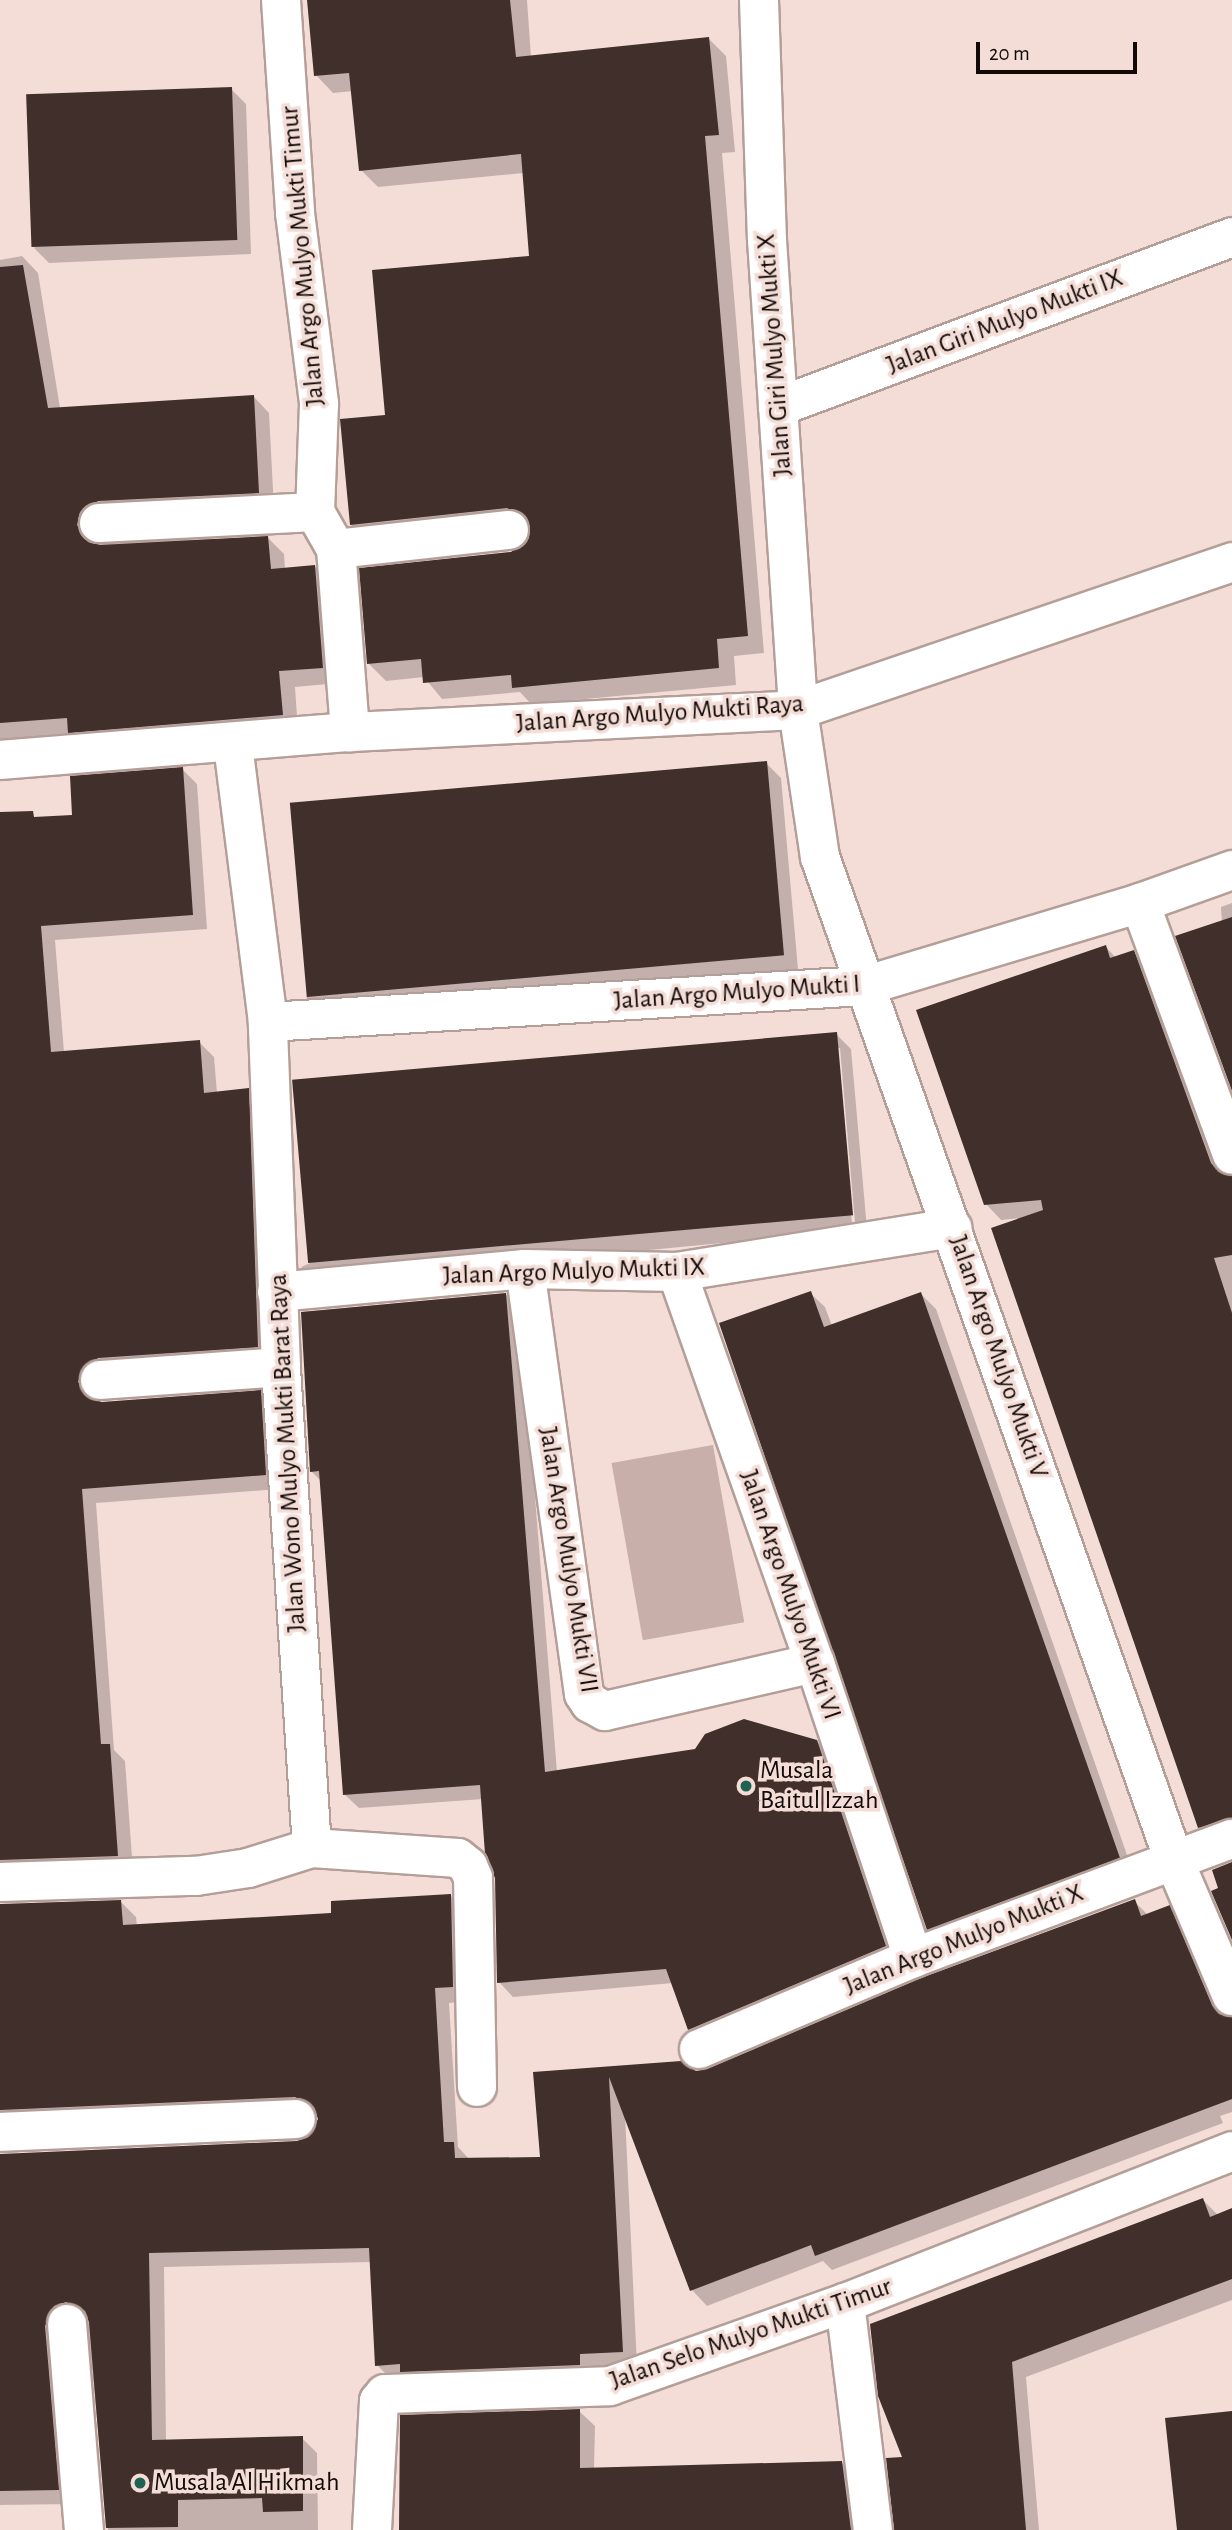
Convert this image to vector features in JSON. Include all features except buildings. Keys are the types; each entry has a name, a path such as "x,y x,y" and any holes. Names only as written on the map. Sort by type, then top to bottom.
{"street":[{"name":"Jalan Argo Mulyo Mukti Timur","path":"281,0 295,213 319,404 315,512"},
{"name":"Jalan Giri Mulyo Mukti X","path":"759,0 778,407 798,710"},
{"name":"Jalan Giri Mulyo Mukti IX","path":"778,407 1232,237"},
{"path":"99,523 315,512 336,549 350,732"},
{"path":"336,549 509,530"},
{"name":"Jalan Argo Mulyo Mukti Raya","path":"0,760 233,744 350,732 798,710 1232,562"},
{"name":"Jalan Argo Mulyo Mukti V","path":"798,710 820,857 1174,1858 1232,1996"},
{"name":"Jalan Wono Mulyo Mukti Barat Raya","path":"233,744 268,1022 277,1292 312,1848"},
{"name":"Jalan Argo Mulyo Mukti I","path":"268,1022 864,986 1140,903 1232,870"},
{"path":"1140,903 1232,1155"},
{"name":"Jalan Argo Mulyo Mukti IX","path":"277,1292 525,1269 677,1272 953,1228"},
{"name":"Jalan Argo Mulyo Mukti VII","path":"525,1269 584,1694 590,1703 605,1711 816,1663"},
{"name":"Jalan Argo Mulyo Mukti VI","path":"677,1272 816,1663 913,1958"},
{"path":"100,1380 281,1367"},
{"name":"Jalan Argo Mulyo Mukti X","path":"699,2049 913,1958 1174,1858 1232,1839"},
{"path":"0,1882 197,1876 248,1868 312,1848 458,1858 468,1866 473,1878 477,2087"},
{"path":"0,2133 296,2119"},
{"name":"Jalan Selo Mulyo Mukti Timur","path":"372,2530 381,2396 610,2386 845,2303 1232,2151"},
{"path":"845,2303 873,2530"},
{"path":"66,2324 84,2530"}],"shaded area":[{"path":"713,1445 744,1622 643,1640 612,1463"}],"place":[{"name":"Musala Baitul Izzah","path":"746,1786"},
{"name":"Musala Al Hikmah","path":"140,2483"}]}
